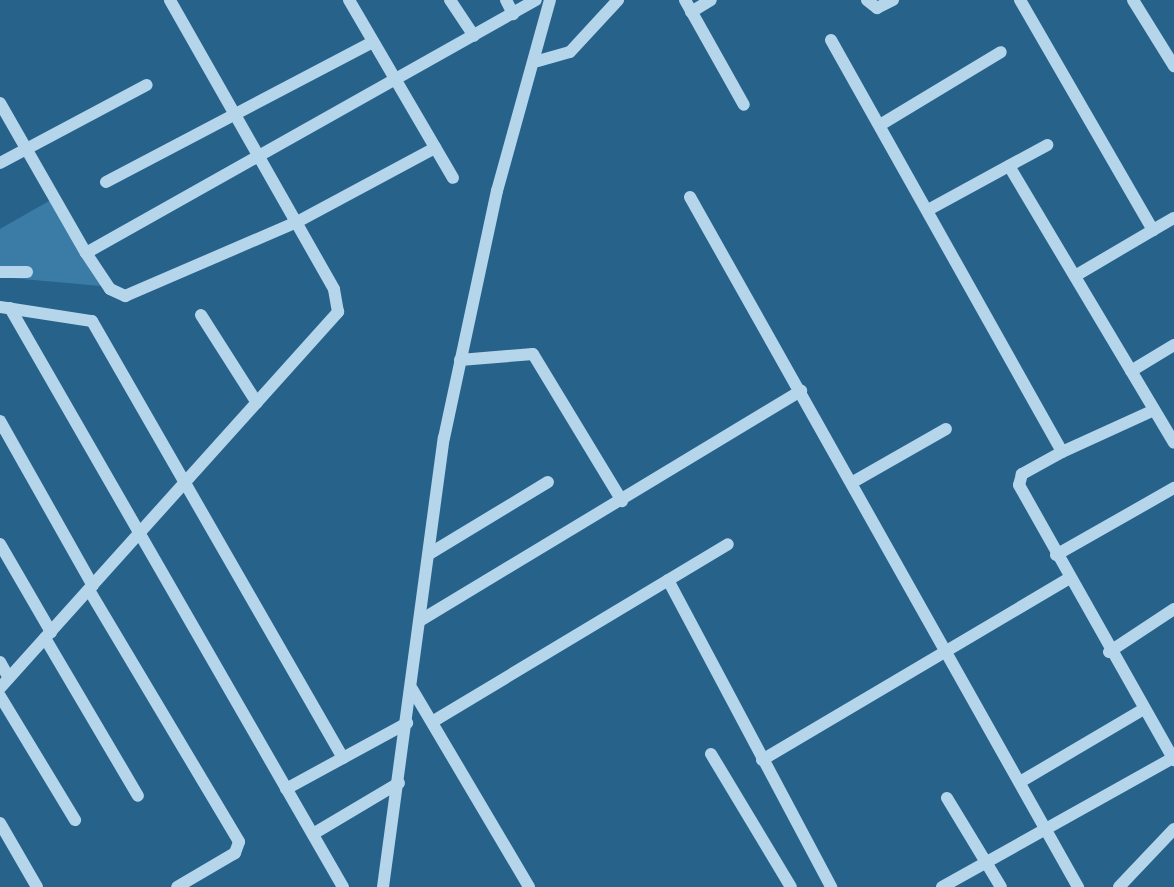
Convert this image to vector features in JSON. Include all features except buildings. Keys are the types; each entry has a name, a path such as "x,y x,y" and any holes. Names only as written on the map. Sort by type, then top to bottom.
{"street":[{"path":"5,683 338,312 334,289 170,0"},
{"path":"349,0 453,178"},
{"path":"450,0 474,37"},
{"path":"506,0 513,14"},
{"path":"86,253 259,155 397,83 536,0"},
{"path":"383,887 429,554 460,360 508,149 538,61 550,0"},
{"path":"538,61 570,52 618,0"},
{"path":"685,0 744,104"},
{"path":"691,12 711,0"},
{"path":"867,0 877,8 893,0"},
{"path":"1020,0 1153,230"},
{"path":"1133,0 1174,66"},
{"path":"831,40 1062,452"},
{"path":"106,182 373,42"},
{"path":"880,125 1001,52"},
{"path":"0,163 146,85"},
{"path":"0,103 86,253 110,289 125,296 297,222 435,148"},
{"path":"928,210 1047,145"},
{"path":"1009,166 1174,443"},
{"path":"690,197 802,391 1078,887"},
{"path":"1075,276 1174,218"},
{"path":"0,272 27,272"},
{"path":"5,308 88,316 343,758"},
{"path":"5,308 343,887"},
{"path":"201,315 257,403"},
{"path":"1131,371 1174,345"},
{"path":"460,360 533,354 622,501"},
{"path":"421,620 802,391"},
{"path":"942,887 1044,828 1173,759 1068,579 1018,480 1062,452 1154,410"},
{"path":"0,421 91,588 239,842 235,853 177,887"},
{"path":"853,482 946,429"},
{"path":"429,554 548,482"},
{"path":"1056,555 1174,488"},
{"path":"0,544 138,796"},
{"path":"432,722 727,544"},
{"path":"762,760 1068,579"},
{"path":"668,580 831,887"},
{"path":"1109,652 1174,609"},
{"path":"0,662 5,683"},
{"path":"412,689 529,887"},
{"path":"0,696 75,820"},
{"path":"1020,782 1142,710"},
{"path":"286,789 407,723"},
{"path":"711,754 791,887"},
{"path":"313,834 399,783"},
{"path":"947,798 1001,887"},
{"path":"0,823 37,887"},
{"path":"1119,887 1174,829"}],"shaded area":[{"path":"56,197 101,286 0,277 0,229"}]}
